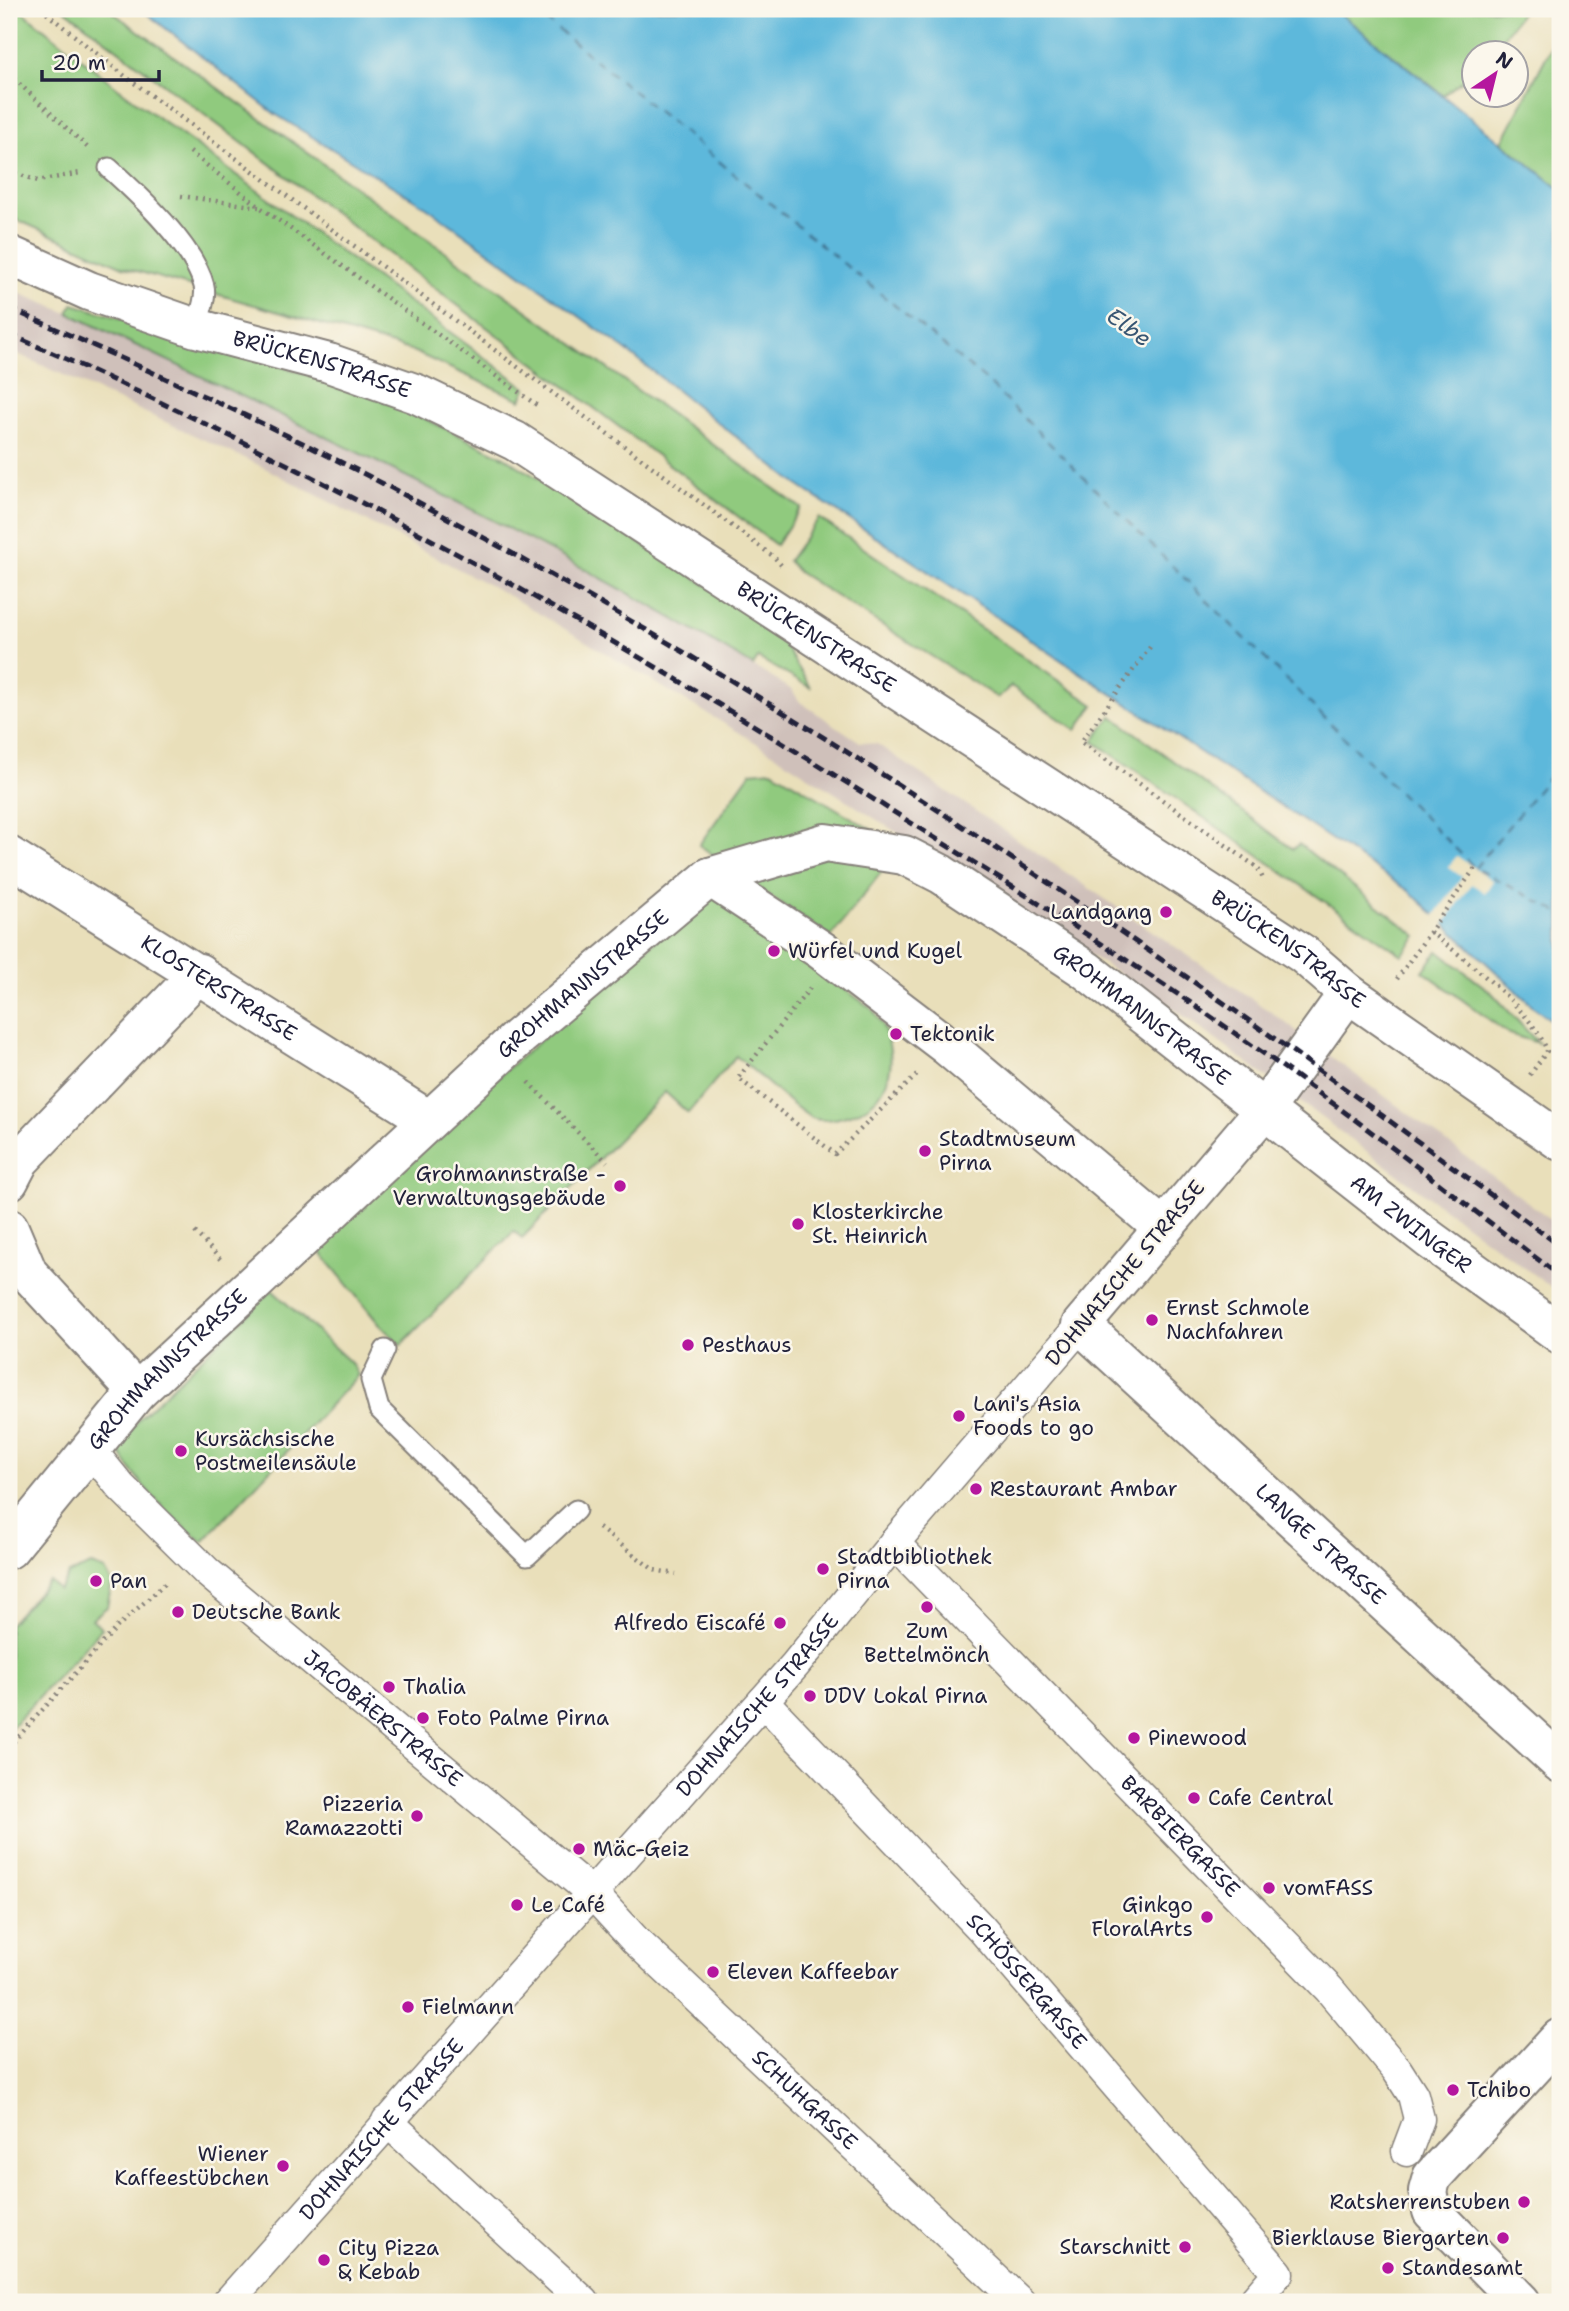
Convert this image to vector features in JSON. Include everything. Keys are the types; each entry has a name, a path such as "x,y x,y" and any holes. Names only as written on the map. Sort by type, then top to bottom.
{"street":[{"name":"BRÜCKENSTRASSE","path":"9,256 89,291 196,328 341,367 417,394 514,441 1303,954 1348,993 1560,1141"},
{"name":"GROHMANNSTRASSE","path":"9,1549 137,1392 500,1055 710,877 825,844 904,855 941,874 1086,970 1264,1110"},
{"name":"KLOSTERSTRASSE","path":"9,856 429,1120"},
{"path":"710,877 833,958 947,1046 1163,1228"},
{"path":"9,1181 20,1160 199,973"},
{"name":"DOHNAISCHE STRASSE","path":"228,2302 763,1701 894,1543 1264,1110 1348,993"},
{"name":"AM ZWINGER","path":"1264,1110 1429,1239 1560,1334"},
{"path":"9,1228 28,1273 137,1392"},
{"name":"LANGE STRASSE","path":"1081,1325 1560,1763"},
{"name":"JACOBÄERSTRASSE","path":"90,1449 121,1487 194,1558 592,1893"},
{"name":"BARBIERGASSE","path":"894,1543 1329,1989 1413,2095 1419,2119 1420,2164"},
{"name":"SCHÖSSERGASSE","path":"763,1701 981,1928 1278,2273 1253,2302"},
{"name":"SCHUHGASSE","path":"592,1893 635,1940 1020,2302"},
{"path":"1521,2302 1432,2211 1420,2164 1560,2038"},
{"path":"387,2121 584,2302"}],"lane":[{"path":"109,168 133,190 194,260 205,289 196,328"},
{"path":"385,1350 371,1380 379,1409 527,1556 576,1510"}],"path":[{"path":"41,9 136,85 774,557"},
{"path":"9,74 109,168"},
{"path":"190,152 260,207 544,410"},
{"path":"9,171 38,181 109,168"},
{"path":"133,190 260,207"},
{"path":"1150,648 1081,742 1258,868 1268,888"},
{"path":"1396,981 1475,868"},
{"path":"1430,932 1469,963 1542,1034 1547,1051"},
{"path":"833,958 738,1078 835,1154 947,1046"},
{"path":"500,1055 607,1161"},
{"path":"576,1510 654,1570 676,1574"},
{"path":"9,1747 118,1626 194,1558"}],"shaded area":[{"path":"9,289 68,313 374,459 673,617 792,690 800,702 860,742 877,744 1271,1012 1560,1226 1560,1294 1170,1006 750,739 506,594 261,466 9,350"}],"green space":[{"path":"9,9 19,9 118,88 526,388 521,400 410,350 123,267 9,216"},
{"path":"64,9 108,9 801,508 776,545"},
{"path":"1334,9 1524,9 1502,38 1460,38 1460,82 1443,95"},
{"path":"1560,30 1560,189 1502,142 1520,108 1530,108 1530,88"},
{"path":"73,304 321,378 401,407 504,457 773,627 811,688 758,658 753,666 586,570 501,525 68,313"},
{"path":"819,518 1094,705 1076,730 1011,686 998,698 798,572 788,561"},
{"path":"1112,716 1293,849 1299,844 1417,936 1402,955 1093,741"},
{"path":"772,770 875,832 725,863 699,845 751,772"},
{"path":"825,856 889,862 831,937 746,880"},
{"path":"708,895 730,905 872,1009 882,1025 891,1059 889,1075 883,1089 873,1102 858,1112 833,1119 815,1119 795,1107 736,1056 688,1113 665,1092 522,1238 514,1231 401,1345 379,1324 315,1245 446,1122"},
{"path":"1438,951 1492,993 1538,1043 1509,1034 1423,971"},
{"path":"272,1290 351,1363 358,1375 203,1542 156,1500 135,1476 118,1449 139,1419"},
{"path":"91,1565 105,1570 112,1583 107,1607 92,1619 102,1628 9,1730 9,1625 49,1581 59,1590 69,1574"}],"water":[{"name":"Elbe","path":"141,9 1334,9 1560,189 1560,1026 1536,1009 1409,891 796,484 618,344 428,208 275,114"}],"pier":[{"path":"1457,856 1493,881 1485,893 1472,884 1442,927 1433,918 1462,877 1448,867"}],"ferry route":[{"path":"533,9 987,381 1475,868 1560,913"},
{"path":"1475,868 1560,763"}],"railway":[{"path":"9,308 204,396 349,466 549,574 699,661 847,752 1137,943 1279,1042 1560,1246"},
{"path":"9,334 126,386 355,499 579,623 799,753 1039,903 1211,1017 1331,1102 1560,1276"}],"place":[{"name":"Landgang","path":"1166,912"},
{"name":"Würfel und Kugel","path":"774,951"},
{"name":"Tektonik","path":"896,1034"},
{"name":"Stadtmuseum Pirna","path":"925,1151"},
{"name":"Grohmannstraße - Verwaltungsgebäude","path":"620,1186"},
{"name":"Klosterkirche St. Heinrich","path":"798,1224"},
{"name":"Ernst Schmole Nachfahren","path":"1152,1320"},
{"name":"Pesthaus","path":"688,1345"},
{"name":"Lani's Asia Foods to go","path":"959,1416"},
{"name":"Kursächsische Postmeilensäule","path":"181,1451"},
{"name":"Restaurant Ambar","path":"976,1489"},
{"name":"Stadtbibliothek Pirna","path":"823,1569"},
{"name":"Pan","path":"96,1581"},
{"name":"Zum Bettelmönch","path":"927,1607"},
{"name":"Deutsche Bank","path":"178,1612"},
{"name":"Alfredo Eiscafé","path":"780,1623"},
{"name":"Thalia","path":"389,1687"},
{"name":"DDV Lokal Pirna","path":"810,1696"},
{"name":"Foto Palme Pirna","path":"423,1718"},
{"name":"Pinewood","path":"1134,1738"},
{"name":"Cafe Central","path":"1194,1798"},
{"name":"Pizzeria Ramazzotti","path":"417,1816"},
{"name":"Mäc-Geiz","path":"579,1849"},
{"name":"vomFASS","path":"1269,1888"},
{"name":"Le Café","path":"517,1905"},
{"name":"Ginkgo FloralArts","path":"1207,1917"},
{"name":"Eleven Kaffeebar","path":"713,1972"},
{"name":"Fielmann","path":"408,2007"},
{"name":"Tchibo","path":"1453,2090"},
{"name":"Wiener Kaffeestübchen","path":"283,2166"},
{"name":"Ratsherrenstuben","path":"1524,2202"},
{"name":"Bierklause Biergarten","path":"1503,2238"},
{"name":"Starschnitt","path":"1185,2247"},
{"name":"City Pizza & Kebab","path":"324,2260"},
{"name":"Standesamt","path":"1388,2268"}]}
